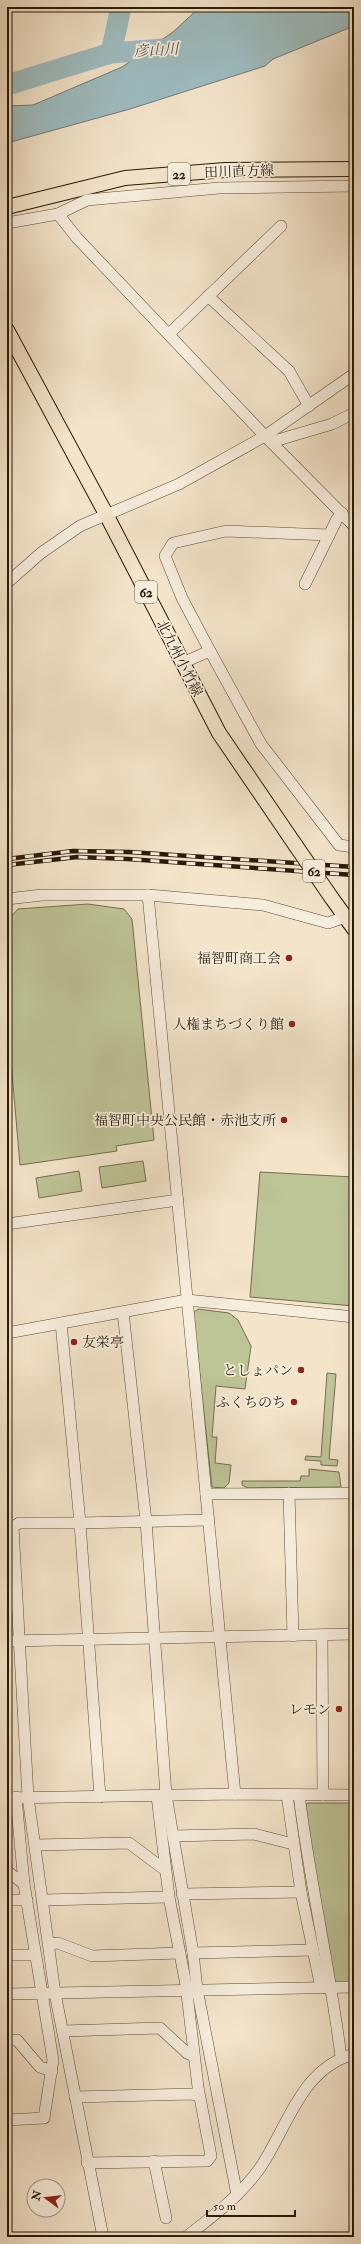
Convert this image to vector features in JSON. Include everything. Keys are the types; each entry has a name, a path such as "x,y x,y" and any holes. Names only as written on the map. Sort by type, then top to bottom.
{"main road":[{"name":"田川直方線","path":"7,207 125,178 225,170 354,169"},
{"name":"北九州小竹線","path":"7,330 106,514 219,733 331,897 350,916 354,929"}],"street":[{"path":"7,223 58,214 87,200 219,188 354,186"},
{"path":"58,214 77,238 268,439 354,526"},
{"path":"169,334 281,226"},
{"path":"208,296 289,371 309,406"},
{"path":"7,583 41,553 80,526 179,484 268,439 309,406 354,374"},
{"path":"268,439 332,424 354,413"},
{"path":"305,584 337,519 342,513"},
{"path":"329,535 226,531 173,543 165,556 182,598 260,744 339,845 354,847"},
{"path":"182,663 210,651"},
{"path":"7,899 42,895 148,895 262,904 324,923 350,916"},
{"path":"148,895 235,1794"},
{"path":"7,1224 178,1200"},
{"path":"7,1333 187,1300 354,1317"},
{"path":"123,1312 146,1521 155,1637 165,1870 180,1953 192,1990 237,2196"},
{"path":"61,1323 80,1523 100,1797"},
{"path":"289,1493 293,1636"},
{"path":"206,1494 354,1493"},
{"path":"103,2237 87,2162 55,1993 28,1797 20,1640 11,1562 13,1527 18,1523 209,1520"},
{"path":"7,1641 89,1638 322,1636 354,1634"},
{"path":"322,1636 324,1795"},
{"path":"7,2120 44,2118 53,2060 43,1993 35,1955 11,1797 235,1794 354,1795"},
{"path":"87,2162 206,2161 211,2156 199,2096 194,2056 192,1990 193,1953 173,1836 162,1795"},
{"path":"287,1795 293,1844 312,1950 327,1988"},
{"path":"299,1795 327,1988 341,2057"},
{"path":"173,1836 254,1834 293,1844"},
{"path":"35,1845 129,1844 165,1870"},
{"path":"7,1871 24,1884"},
{"path":"182,1894 301,1892"},
{"path":"42,1900 169,1897"},
{"path":"7,1900 27,1900"},
{"path":"49,1944 58,1943 92,1956 180,1953"},
{"path":"193,1953 312,1950"},
{"path":"7,1955 35,1955"},
{"path":"7,1994 354,1987"},
{"path":"63,2031 160,2028 187,2053 194,2056"},
{"path":"7,2040 17,2040 40,2067 52,2071"},
{"path":"186,2237 201,2232 237,2196 260,2168 296,2101 318,2073 341,2057 354,2054"},
{"path":"75,2097 192,2094 199,2096"},
{"path":"154,2161 166,2218"}],"green space":[{"path":"88,904 124,909 132,919 154,1140 116,1146 117,1151 20,1165 7,1015 7,921 18,909"},
{"path":"143,1161 146,1181 102,1188 99,1167"},
{"path":"79,1171 82,1191 39,1198 36,1178"},
{"path":"260,1172 354,1177 354,1306 250,1297"},
{"path":"198,1309 229,1313 238,1320 251,1346 245,1389 216,1386 212,1437 217,1437 215,1463 231,1465 229,1483 224,1488 212,1487 193,1313"},
{"path":"327,1373 336,1374 329,1459 338,1460 337,1466 321,1465 321,1461 305,1460 306,1456 321,1457"},
{"path":"309,1469 339,1472 341,1487 248,1488 242,1485 242,1481 300,1481 301,1476 309,1476"},
{"path":"307,1803 354,1803 354,1983 335,1983 304,1809"}],"water":[{"path":"200,7 354,7 354,26 273,59 265,66 130,109 7,143 7,106 33,105 122,67 173,32"}],"waterway":[{"path":"111,53 121,7"},
{"name":"彦山川","path":"7,85 111,53 177,48"}],"railway":[{"path":"7,859 73,851 129,852 354,867"},
{"path":"7,865 77,857 128,859 354,875"}],"place":[{"name":"福智町商工会","path":"289,958"},
{"name":"人権まちづくり館","path":"292,1024"},
{"name":"福智町中央公民館・赤池支所","path":"284,1120"},
{"name":"友栄亭","path":"74,1342"},
{"name":"としょパン","path":"301,1370"},
{"name":"ふくちのち","path":"294,1402"},
{"name":"レモン","path":"339,1709"}]}
